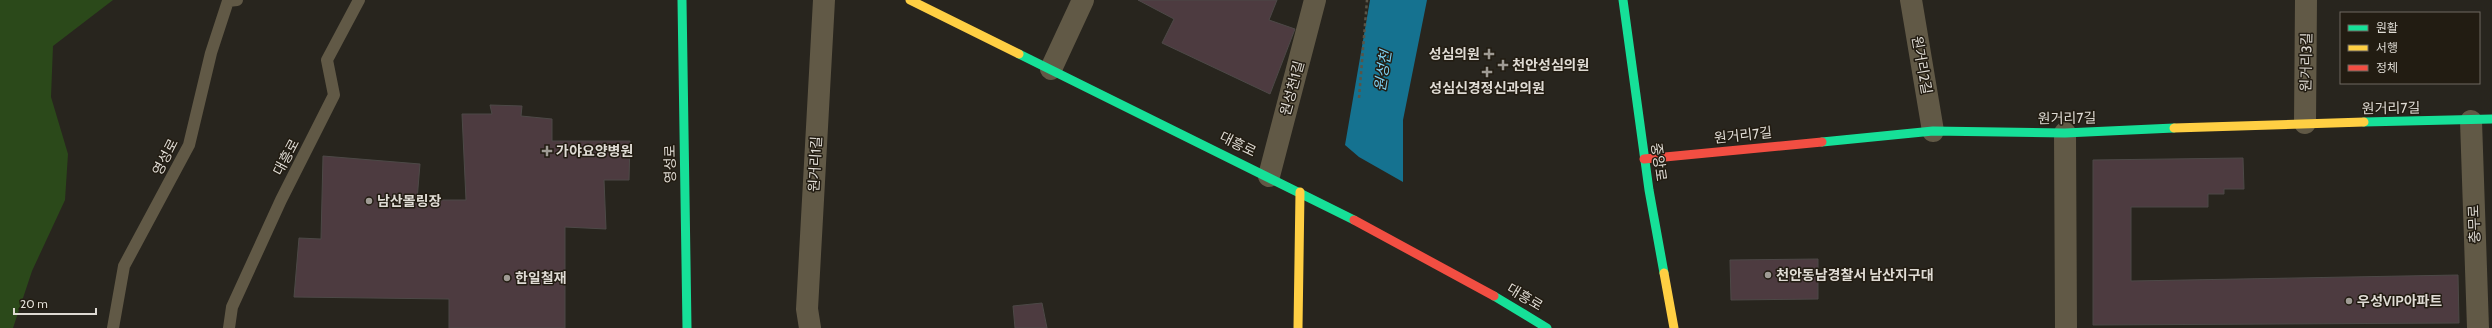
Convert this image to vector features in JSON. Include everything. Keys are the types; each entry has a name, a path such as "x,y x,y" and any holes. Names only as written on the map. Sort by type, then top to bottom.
{"street":[{"name":"영성로","path":"682,0 687,328"},
{"name":"원거리1길","path":"810,328 808,309 824,0"},
{"name":"대흥로","path":"910,0 1269,176 1482,288 1547,328"},
{"path":"1051,69 1083,0"},
{"name":"원성천1길","path":"1269,176 1315,0"},
{"name":"중앙로","path":"1623,0 1644,159 1674,328"},
{"name":"원거리2길","path":"1911,0 1933,131"},
{"name":"원거리3길","path":"2305,123 2306,0"},
{"name":"원거리7길","path":"1644,159 1933,131 2065,133 2305,123 2481,120"},
{"name":"충무로","path":"2478,328 2481,120"},
{"path":"2065,133 2066,328"},
{"path":"1298,328 1300,192"},
{"path":"1667,328 1671,306"}],"lane":[{"name":"영성로","path":"113,328 124,266 189,145 211,53 223,16 228,1 237,0"},
{"name":"대흥로","path":"229,328 232,307 281,200 334,95 328,60 358,0"}],"path":[{"path":"1359,98 1367,0"}],"green space":[{"path":"0,0 113,0 53,46 51,97 68,154 65,200 32,271 13,328 0,328"}],"water":[{"name":"원성천","path":"1370,0 1427,0 1403,120 1403,182 1359,157 1345,145"}],"building":[{"path":"1138,0 1277,0 1269,20 1295,29 1270,94 1162,43 1174,19"},
{"path":"490,105 522,106 521,116 552,119 552,141 630,141 629,180 604,180 606,229 565,227 565,328 449,328 449,299 294,297 299,238 321,239 323,156 420,164 417,200 466,200 462,114 492,114"},
{"path":"2243,158 2244,189 2224,189 2224,194 2208,194 2208,207 2131,207 2131,281 2458,275 2459,323 2093,325 2093,160"},
{"path":"1818,259 1818,299 1731,300 1730,260"},
{"path":"1042,303 1047,328 1015,328 1013,306"}],"traffic: fast":[{"path":"682,0 687,328"},
{"path":"1623,0 1649,190 1664,273"},
{"path":"1019,54 1354,220"},
{"path":"2364,122 2492,119"},
{"path":"1822,142 1933,131 2065,133 2174,128"},
{"path":"1494,296 1547,328"}],"traffic: slow":[{"path":"910,0 1019,54"},
{"path":"2174,128 2364,122"},
{"path":"1298,328 1300,192"},
{"path":"1664,273 1674,328"}],"traffic: jam":[{"path":"1644,159 1822,142"},
{"path":"1354,220 1494,296"}],"place":[{"name":"성심의원","path":"1489,54"},
{"name":"천안성심의원","path":"1503,65"},
{"name":"성심신경정신과의원","path":"1487,72"},
{"name":"가야요양병원","path":"547,151"},
{"name":"남산볼링장","path":"369,201"},
{"name":"천안동남경찰서 남산지구대","path":"1768,275"},
{"name":"한일철재","path":"507,278"},
{"name":"우성VIP아파트","path":"2349,301"}]}
